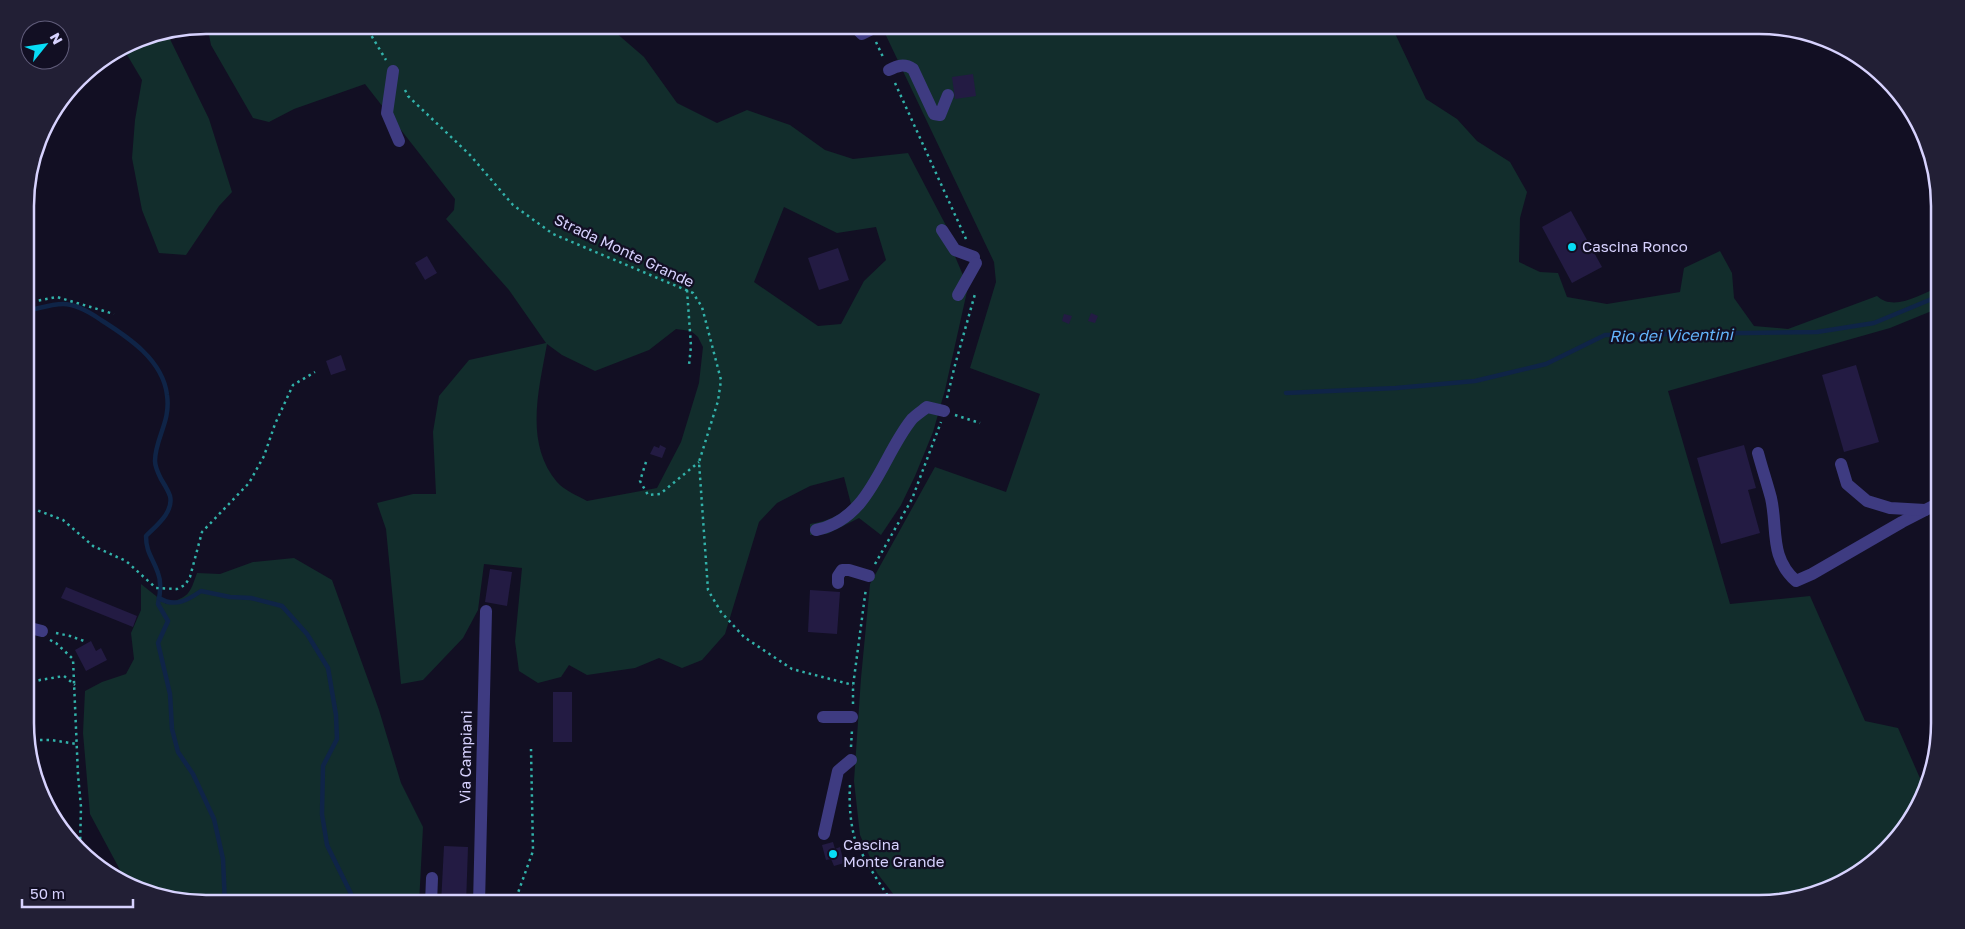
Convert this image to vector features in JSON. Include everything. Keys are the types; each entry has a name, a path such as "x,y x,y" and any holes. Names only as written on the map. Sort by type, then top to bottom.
{"street":[{"path":"889,70 899,65 909,66 913,69 934,114 940,115 948,95"},
{"path":"393,71 388,113 399,141"},
{"path":"942,230 955,250 975,260 958,296"},
{"path":"816,530 826,528 846,518 865,498 913,419 927,407 944,411"},
{"path":"1758,453 1771,500 1778,555 1786,572 1796,581 1812,574 1931,507"},
{"path":"1841,464 1847,484 1867,501 1890,508 1925,510"},
{"path":"838,583 838,576 842,570 870,576"},
{"name":"Via Campiani","path":"479,895 486,611"},
{"path":"34,631 45,636"},
{"path":"823,718 852,718"},
{"path":"824,834 838,771 851,760"},
{"path":"432,878 432,895"}],"path":[{"name":"Strada Monte Grande","path":"370,34 408,96 470,155 514,205 553,234 693,293 702,307 721,380 718,401 700,462 708,590 722,612 744,637 792,669 854,686"},
{"path":"872,34 915,124 975,260"},
{"path":"886,895 855,838 849,804 854,686 870,576 879,554 912,499 939,430 954,365 977,289"},
{"path":"687,290 692,346 689,364"},
{"path":"34,301 56,297 114,314"},
{"path":"34,509 62,520 93,546 126,561 156,588 177,589 185,585 190,577 202,532 249,483 264,456 275,424 293,385 315,372"},
{"path":"944,411 980,423"},
{"path":"646,462 640,481 648,496 660,494 700,462"},
{"path":"45,636 70,636 84,641"},
{"path":"45,636 56,643 73,659 82,807 80,841"},
{"path":"34,682 64,676 75,686"},
{"path":"35,740 51,740 77,744"},
{"path":"517,895 533,851 532,749"}],"green space":[{"path":"209,34 617,34 644,57 677,103 717,123 747,110 790,125 825,150 853,159 908,153 953,239 954,254 968,287 945,390 933,432 901,505 881,535 859,518 827,534 810,535 810,524 833,517 851,504 844,477 810,486 777,503 759,522 725,634 702,660 682,668 659,658 635,668 587,675 569,665 561,677 538,683 519,671 515,641 522,568 484,564 478,610 463,638 423,680 401,684 386,529 377,503 413,494 436,494 433,432 439,396 469,360 546,343 509,290 446,219 454,210 455,199 365,84 294,109 269,122 253,118 211,45","holes":["784,207 837,233 876,227 886,260 864,281 841,324 818,326 754,282","676,329 691,331 698,337 703,347 699,383 681,442 657,488 587,501 563,488 547,467 540,450 537,433 538,397 547,344 562,355 595,371 649,350"]},
{"path":"885,34 1395,34 1426,99 1457,119 1477,141 1510,162 1527,192 1520,218 1519,262 1540,272 1558,273 1567,297 1607,304 1680,292 1684,268 1720,251 1732,273 1734,298 1754,326 1788,329 1877,296 1891,302 1899,302 1931,290 1931,311 1890,328 1668,391 1730,604 1810,596 1865,721 1898,728 1921,780 1902,819 1873,852 1855,866 1814,886 1793,892 1770,895 894,895 877,873 860,835 854,781 870,584 935,467 1006,492 1040,394 970,368 996,282 994,262"},
{"path":"170,38 209,119 232,192 219,206 186,255 159,253 142,210 132,158 135,120 142,80 126,54 151,43"},
{"path":"294,558 332,580 379,710 401,783 423,827 419,895 195,895 172,892 140,882 122,873 90,814 83,733 85,691 102,682 126,674 134,659 131,633 141,610 141,584 166,604 184,597 190,591 197,573 220,574 253,562"}],"building":[{"path":"973,74 976,96 955,99 952,77"},
{"name":"Cascina Ronco","path":"1571,211 1602,267 1572,283 1542,227"},
{"path":"838,248 849,280 819,290 808,258"},
{"path":"427,256 437,273 425,280 415,263"},
{"path":"1091,313 1098,316 1095,323 1088,321"},
{"path":"1064,314 1072,316 1069,324 1062,321"},
{"path":"341,355 346,370 331,375 326,361"},
{"path":"1856,365 1879,442 1844,452 1822,375"},
{"path":"660,445 666,448 662,458 650,454 654,446 659,448"},
{"path":"1744,445 1756,488 1748,490 1760,533 1721,544 1697,458"},
{"path":"490,569 512,572 507,606 485,602"},
{"path":"66,587 137,616 133,627 61,598"},
{"path":"810,590 840,592 837,634 808,632"},
{"path":"91,641 96,651 101,648 107,660 86,671 75,650"},
{"path":"553,692 572,692 572,742 553,742"},
{"name":"Cascina Monte Grande","path":"833,842 835,849 840,847 844,863 834,866 831,859 826,860 822,845"},
{"path":"444,846 468,847 466,895 441,895"}],"waterway":[{"name":"Rio dei Vicentini","path":"1286,393 1396,388 1475,381 1546,364 1605,335 1817,332 1874,323 1931,299"},
{"path":"34,309 63,304 78,307 88,312 122,334 143,351 159,371 164,382 168,405 165,422 157,445 155,461 171,502 167,513 146,536 146,542 160,581 158,604 168,621 158,643 170,694 172,729 178,752 193,774 214,819 223,859 225,895"},
{"path":"159,598 176,603 186,600 201,591 230,597 251,598 282,606 307,634 328,668 336,715 337,739 323,766 322,814 327,845 352,895"}],"place":[{"name":"Cascina Ronco","path":"1572,247"},
{"name":"Cascina Monte Grande","path":"833,854"}]}
